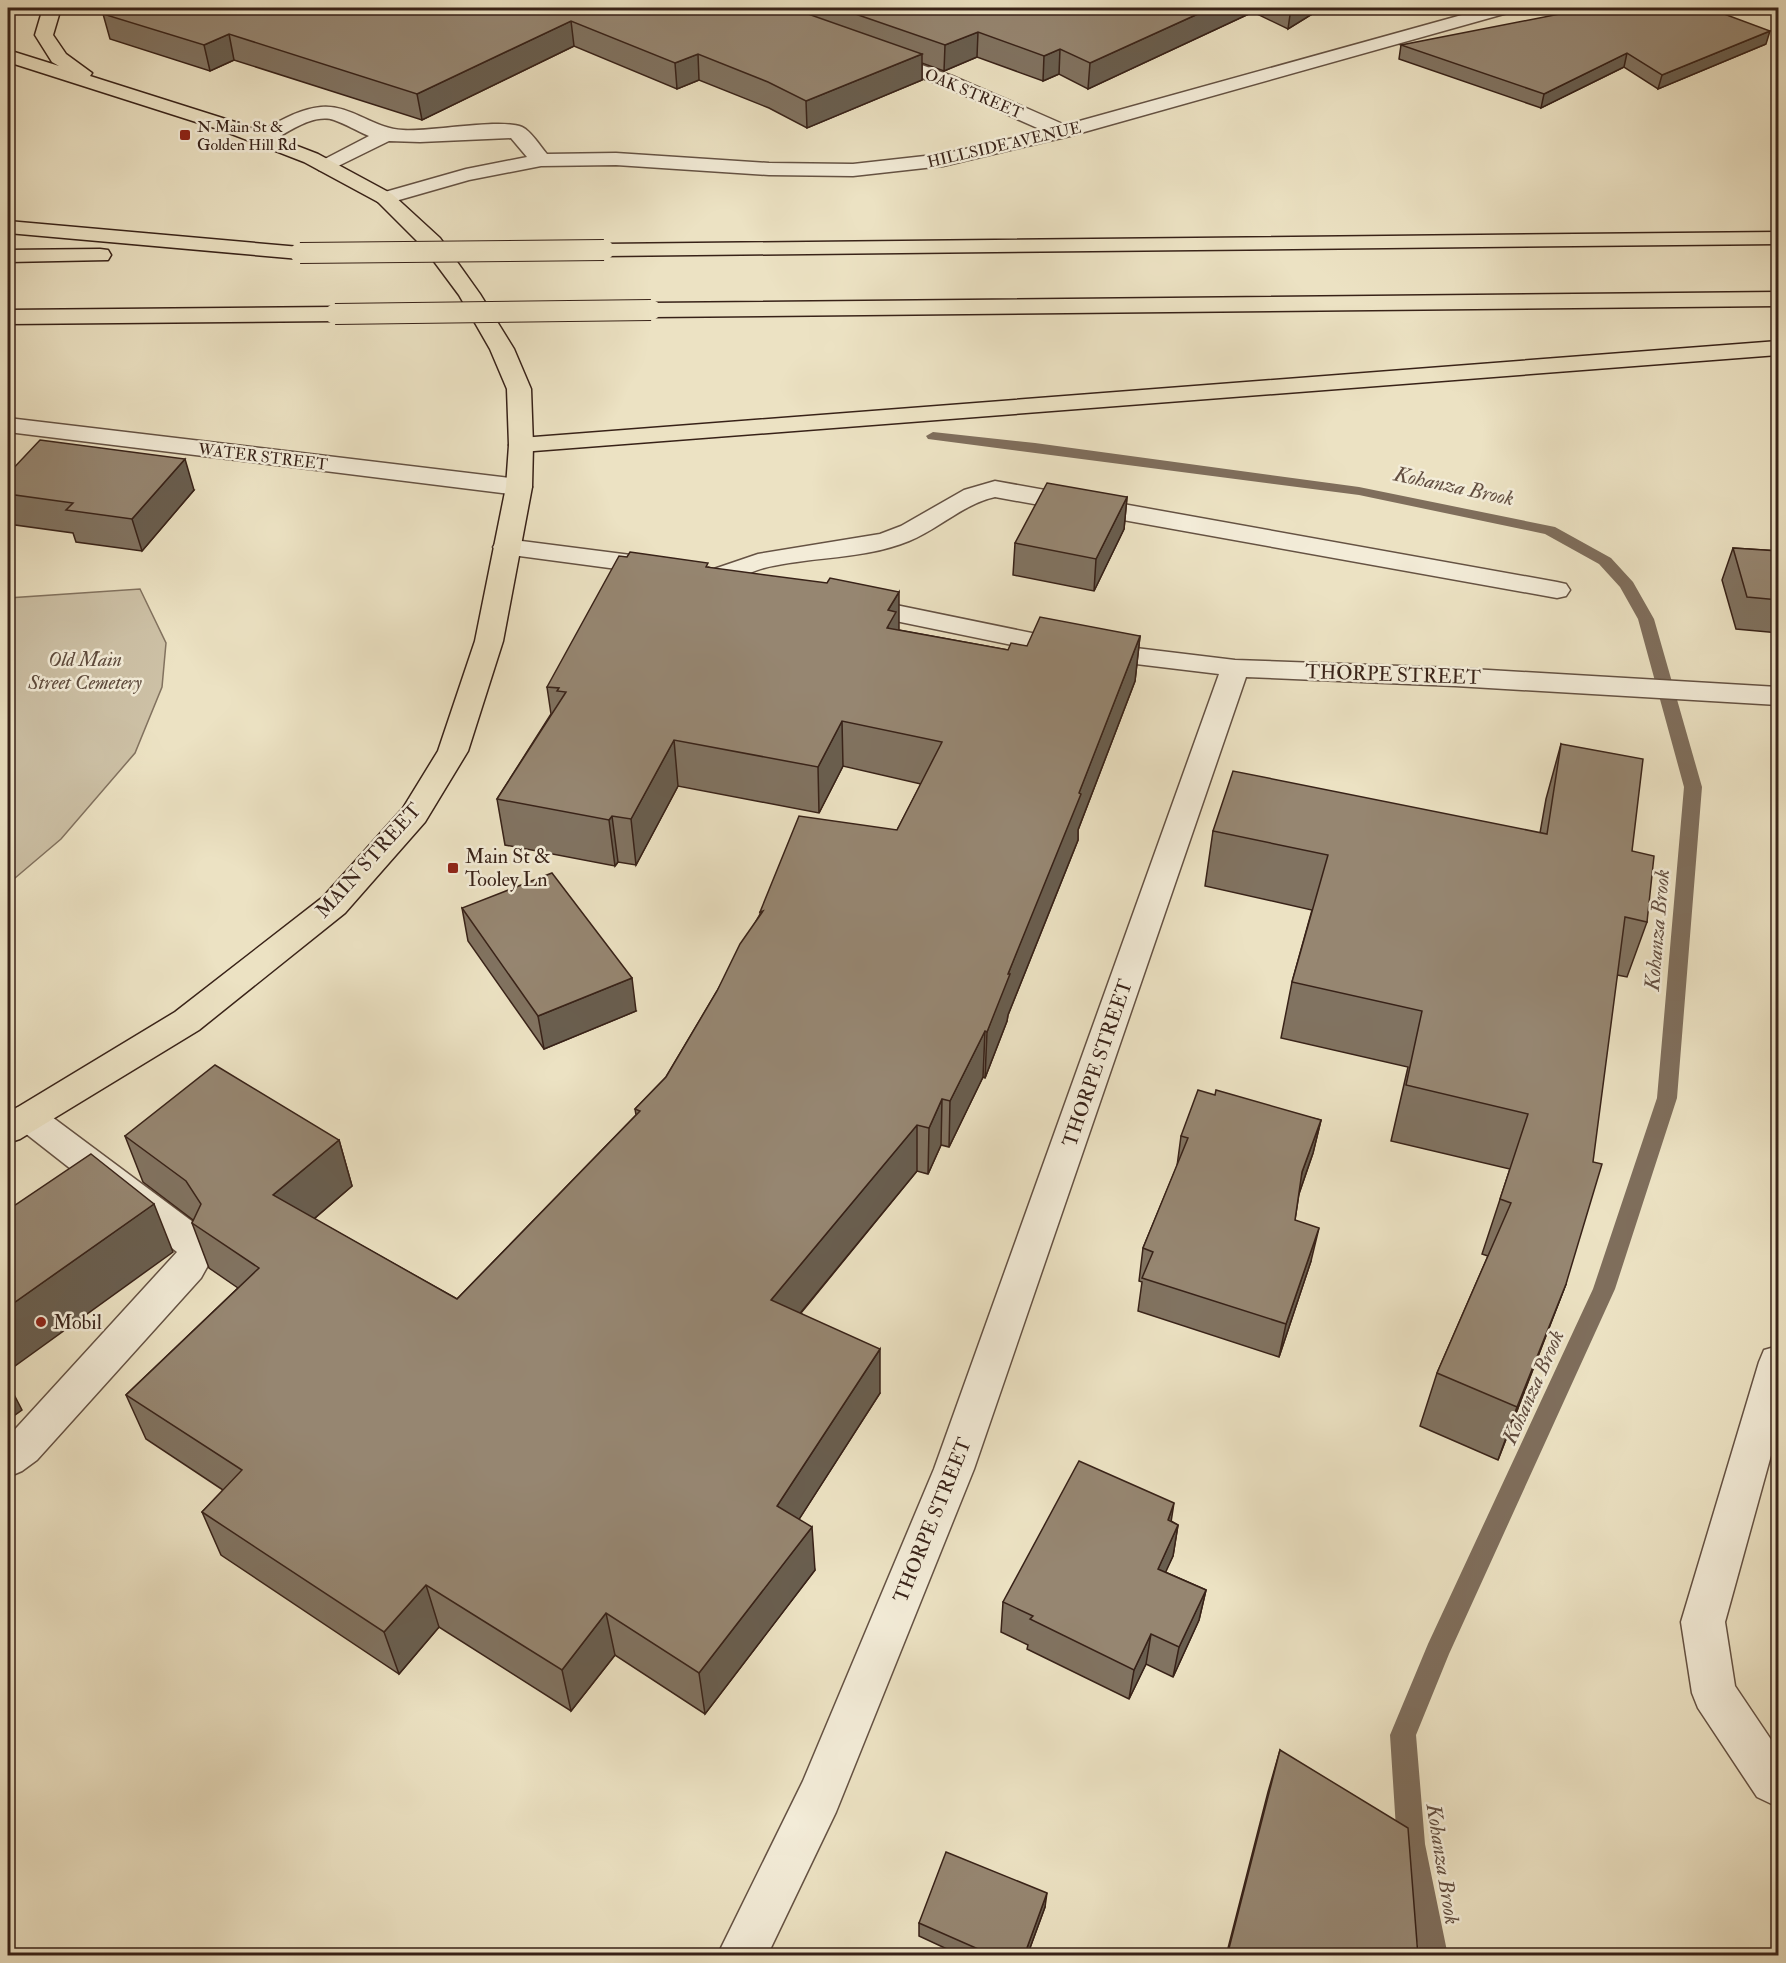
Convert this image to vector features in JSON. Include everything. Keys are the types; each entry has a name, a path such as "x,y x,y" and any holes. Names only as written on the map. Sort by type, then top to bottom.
{"main road":[{"path":"52,8 44,35 54,51 59,58 105,87"},
{"path":"8,56 105,87"},
{"name":"MAIN STREET","path":"18,1123 187,1021 334,905 414,815 453,751 489,640 519,487 521,445 519,389 502,349 469,294 432,243 385,198 326,166 261,139 105,87"},
{"path":"8,227 300,253"},
{"path":"8,256 1779,238"},
{"path":"8,317 1779,299"},
{"path":"521,445 1779,348"}],"street":[{"name":"HILLSIDE AVENUE","path":"385,198 466,175 541,160 616,159 769,169 853,170 944,160 1063,132 1505,8"},
{"name":"OAK STREET","path":"859,48 948,81 1063,132"},
{"path":"261,139 314,113 325,112 349,117 385,135 416,137 517,132 541,160"},
{"path":"326,166 385,135"},
{"name":"WATER STREET","path":"8,425 519,487"},
{"path":"700,574 767,558 889,540 919,526 972,495 995,489 1557,590"},
{"path":"506,547 700,574 763,586"},
{"path":"832,600 1061,647 1235,668"},
{"name":"THORPE STREET","path":"741,1956 820,1796 954,1469 1235,668 1692,689 1779,696"},
{"path":"8,1459 23,1448 188,1267 197,1251 188,1238 87,1182 18,1123"},
{"path":"1779,1362 1703,1622 1714,1693 1773,1781 1779,1785"}],"green space":[{"name":"Old Main Street Cemetery","path":"140,589 166,643 162,687 135,753 61,839 8,884 8,598"}],"building":[{"path":"119,8 791,8 922,54 806,101 768,82 698,54 675,63 571,21 417,94 229,34 204,45 103,14"},
{"path":"838,8 1211,8 1090,63 1060,49 1044,56 978,32 945,45"},
{"path":"1590,8 1708,8 1770,31 1662,75 1627,53 1544,94 1401,45"},
{"path":"40,440 185,459 132,519 66,510 73,503 8,494 8,474"},
{"path":"1047,483 1127,497 1096,559 1015,543"},
{"path":"1733,548 1779,551 1779,600 1747,597"},
{"path":"630,552 708,563 706,567 827,583 830,578 899,592 888,610 896,612 887,628 1008,650 1011,643 1027,646 1040,617 1140,636 1079,793 1081,794 987,1032 985,1031 950,1101 942,1099 929,1128 917,1125 771,1300 880,1349 777,1506 812,1527 699,1673 606,1613 562,1670 426,1585 384,1632 202,1512 242,1470 126,1395 259,1268 192,1223 201,1204 186,1181 125,1136 215,1065 339,1140 273,1195 457,1299 640,1111 635,1109 666,1077 717,991 740,944 763,911 760,912 799,816 897,830 942,742 842,721 818,767 674,740 631,819 612,816 609,820 497,799 566,692 557,691 559,688 547,687 619,556 627,557"},
{"path":"1561,744 1643,759 1632,851 1654,856 1647,922 1625,917 1593,1162 1602,1164 1566,1284 1517,1407 1437,1373 1511,1203 1500,1199 1528,1114 1406,1085 1422,1011 1292,982 1328,855 1213,831 1233,771 1547,834"},
{"path":"552,873 632,978 538,1016 462,908"},
{"path":"1198,1090 1215,1095 1216,1090 1321,1120 1302,1172 1295,1220 1319,1228 1286,1324 1142,1278 1153,1252 1143,1248 1188,1138 1181,1136"},
{"path":"91,1154 154,1204 8,1307 8,1210"},
{"path":"1079,1461 1174,1503 1168,1520 1178,1525 1158,1569 1206,1590 1179,1647 1151,1634 1134,1670 1030,1619 1033,1616 1003,1602"},
{"path":"1280,1750 1408,1828 1418,1956 1227,1956"},
{"path":"946,1852 1047,1893 1024,1956 994,1956 919,1923"}],"waterway":[{"name":"Kohanza Brook","path":"933,436 1035,447 1359,491 1550,530 1605,561 1627,585 1646,619 1693,787 1667,1098 1604,1289 1437,1652 1403,1735 1411,1844 1434,1956"}],"place":[{"name":"N Main St & Golden Hill Rd","path":"185,135"},
{"name":"Main St & Tooley Ln","path":"453,868"},
{"name":"Mobil","path":"41,1322"}]}
